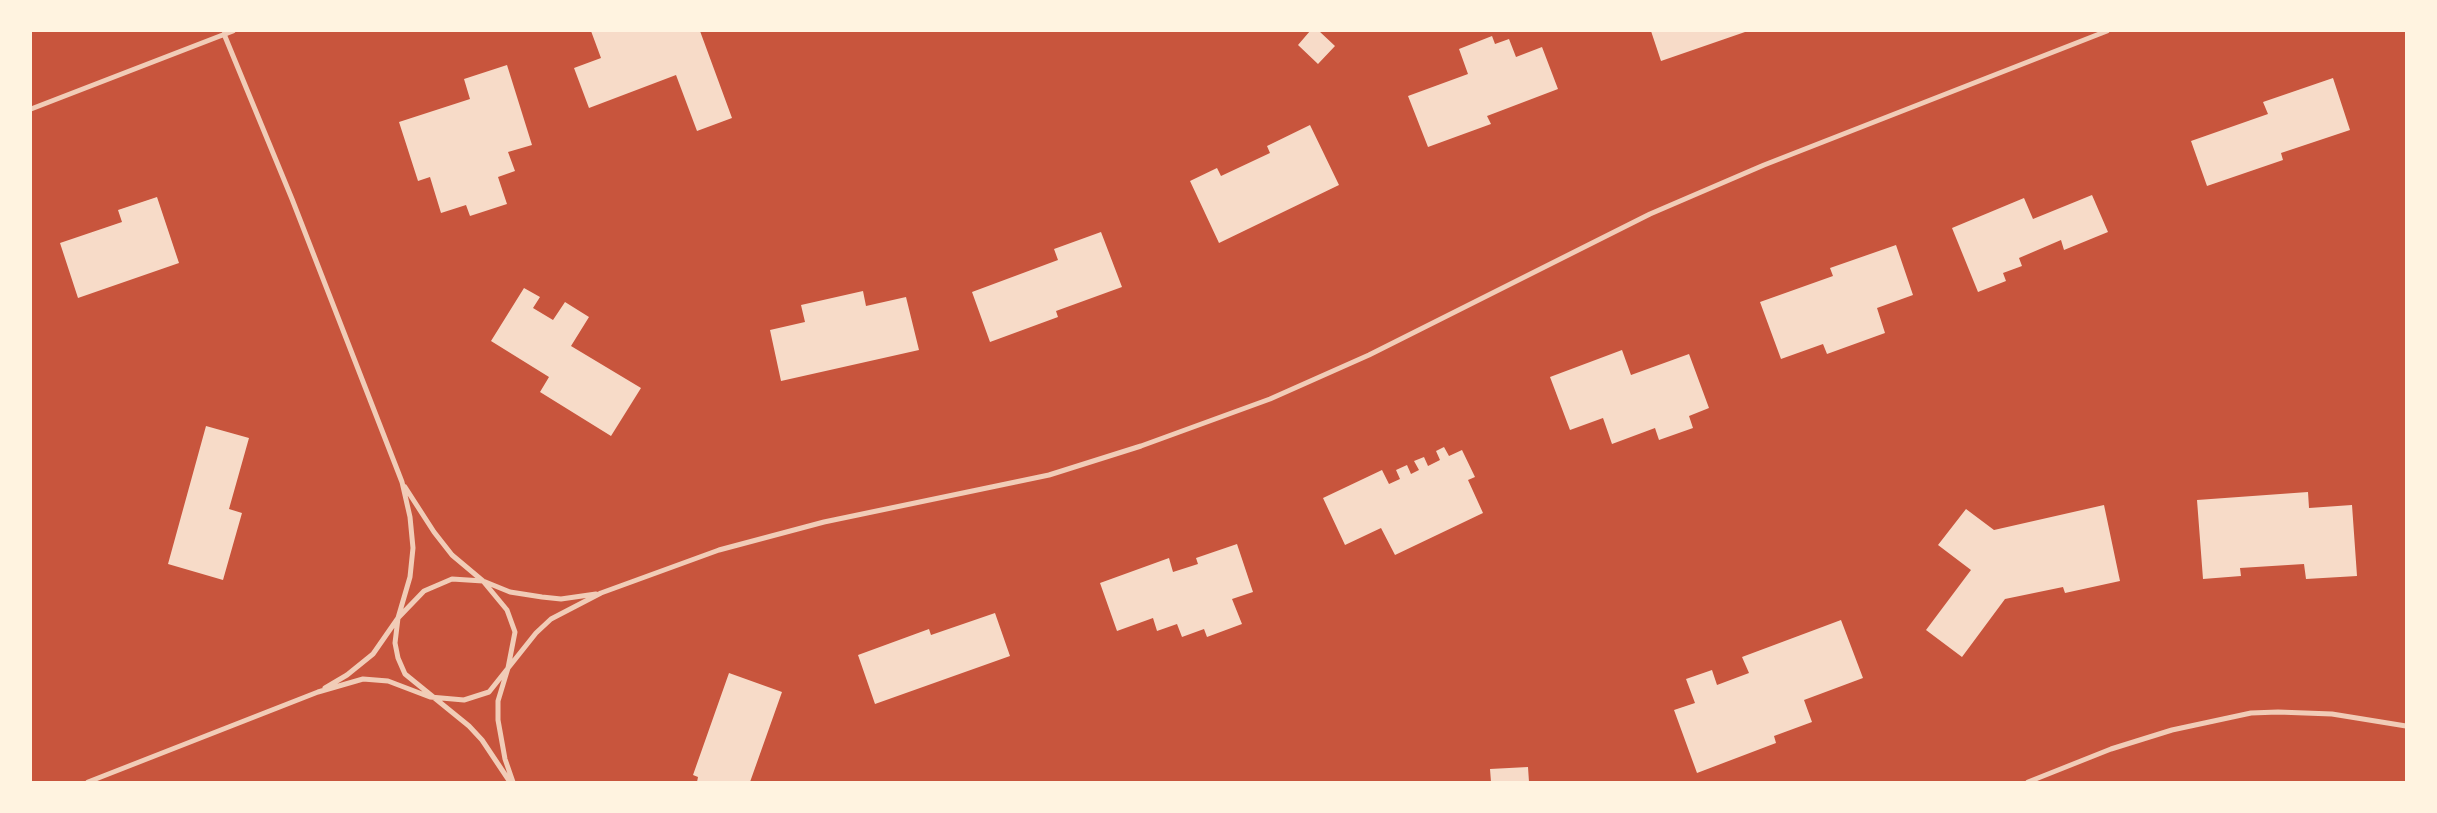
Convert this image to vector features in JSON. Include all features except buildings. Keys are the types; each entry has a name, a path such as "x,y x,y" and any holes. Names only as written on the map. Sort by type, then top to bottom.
{"street":[{"path":"31,109 233,31"},
{"path":"88,782 318,692 363,679 388,681 430,697 464,700 489,692 536,633 551,619 601,593 719,550 786,532 1049,475 1140,446 1270,399 1369,355 1650,214 1764,165 2107,31"},
{"path":"224,34 292,199 402,482 410,516 413,548 410,577 398,618 395,643 405,674 430,697 469,726 482,740 512,782"},
{"path":"402,482 434,532 452,555 483,581 507,610 515,632 508,668 498,701 498,720 505,758 512,782"},
{"path":"318,692 346,675 373,654 398,618 424,591 452,579 483,581 510,592 561,599 601,593"},
{"path":"2028,782 2110,749 2172,730 2251,713 2332,714 2406,726"}]}
